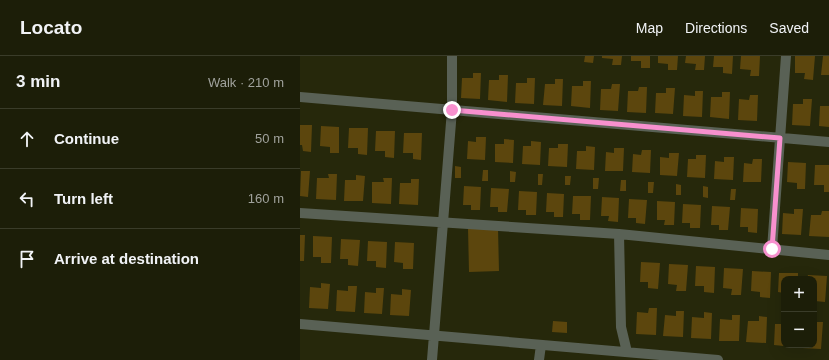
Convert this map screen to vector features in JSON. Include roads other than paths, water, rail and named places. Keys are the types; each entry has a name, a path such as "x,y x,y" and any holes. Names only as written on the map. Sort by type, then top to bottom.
{"street":[{"path":"432,360 452,110 452,56"},
{"path":"772,249 786,56"},
{"path":"300,98 829,142"},
{"path":"300,213 619,234 829,255"},
{"path":"619,234 621,327 627,352"},
{"path":"300,324 718,360"},
{"path":"540,360 541,345"}]}
